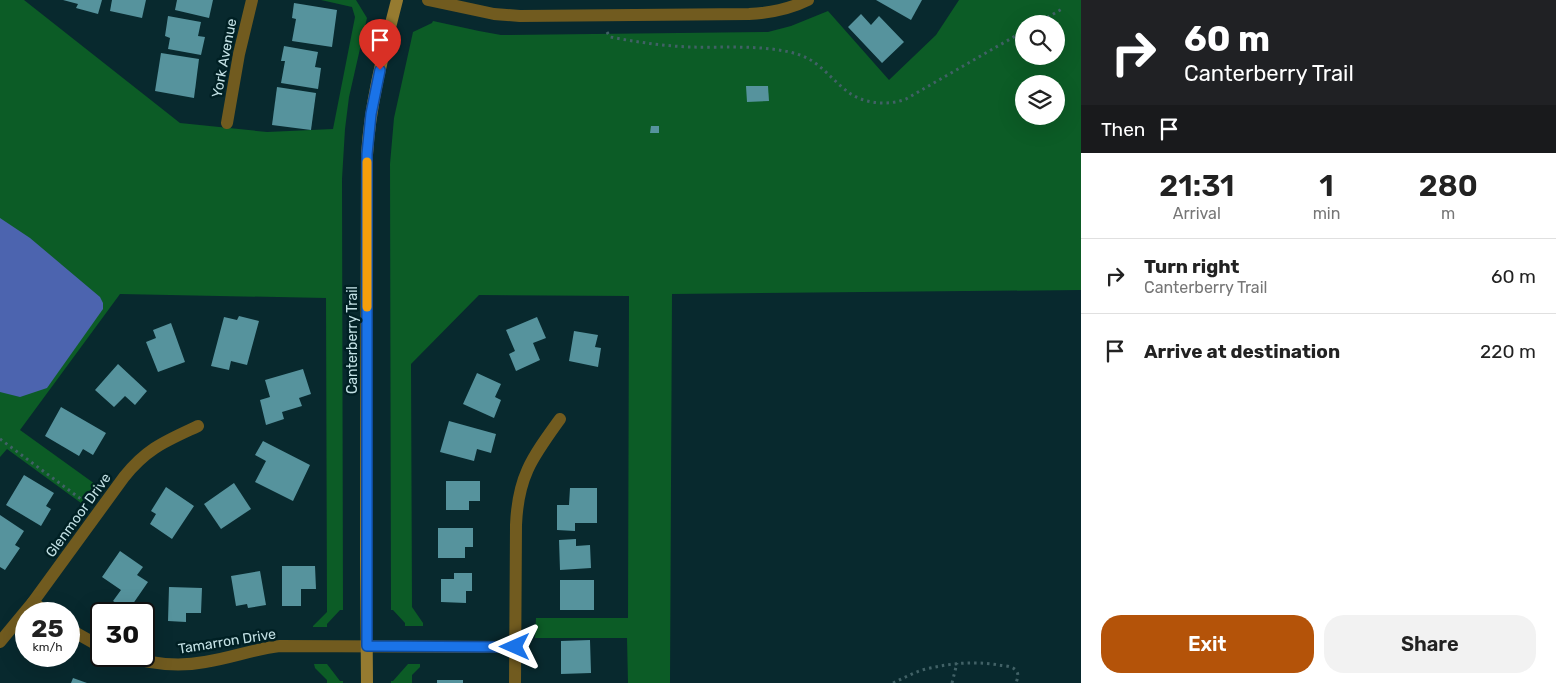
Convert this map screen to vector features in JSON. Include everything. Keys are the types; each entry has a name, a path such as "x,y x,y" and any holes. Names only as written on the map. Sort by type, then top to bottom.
{"street":[{"name":"York Avenue","path":"228,123 239,54 252,0"},
{"name":"Canterberry Trail","path":"367,683 367,154 376,87 397,0"},
{"path":"428,0 494,14 520,16 749,14 785,10 808,0"},
{"path":"516,683 516,526 518,501 524,475 529,464 560,419"},
{"name":"Glenmoor Drive","path":"33,602 124,476 139,459 156,447 198,426"},
{"name":"Glenmoor Drive","path":"0,642 15,624"},
{"name":"Tamarron Drive","path":"155,663 182,665 206,662 249,651 280,646 515,647"}],"path":[{"path":"1052,15 1062,9"},
{"path":"606,32 610,37 656,44 687,47 755,48 789,52 817,64 848,92 858,98 886,103 906,99 1015,36"},
{"path":"0,439 85,502"},
{"path":"952,683 957,663"},
{"path":"893,683 924,670 957,663 981,663 1013,668 1018,676 1016,683"}],"green space":[{"path":"0,0 24,0 180,123 267,132 333,129 355,17 352,7 321,0 356,0 367,18 349,97 342,179 343,610 340,610 327,624 327,627 313,627 327,612 326,298 120,294 20,430 95,484 81,503 7,449 0,457"},
{"path":"959,0 1081,0 1081,290 672,294 670,683 628,683 627,638 535,638 536,618 628,618 629,296 479,295 411,364 412,607 423,623 423,626 405,626 405,623 391,610 390,164 394,118 413,32 433,21 501,35 768,32 791,26 828,11 889,80 936,35"},
{"path":"314,664 327,664 343,683 327,683 327,680 315,668"},
{"path":"408,664 420,664 420,667 412,675 412,683 391,683 391,681"}],"water":[{"path":"0,218 30,238 100,297 103,303 103,309 47,388 20,397 0,392"}],"building":[{"path":"63,0 102,0 98,14 76,8 78,4"},
{"path":"112,0 146,0 142,18 110,11"},
{"path":"177,0 213,0 209,18 175,10"},
{"path":"876,0 922,0 911,20"},
{"path":"294,3 337,10 332,47 292,41 296,19 292,18"},
{"path":"861,14 871,25 879,16 904,42 882,63 848,27"},
{"path":"168,16 201,22 198,36 205,37 201,55 168,49 170,38 165,36"},
{"path":"284,46 318,52 315,67 321,68 318,89 281,83 285,61 281,61"},
{"path":"161,53 199,59 194,98 155,91"},
{"path":"746,86 768,86 769,101 747,102"},
{"path":"277,87 316,93 311,130 272,125"},
{"path":"651,126 659,126 659,133 650,133"},
{"path":"239,316 259,321 247,365 231,361 229,370 211,366 224,317 237,320"},
{"path":"537,317 546,338 533,343 540,360 516,371 509,354 515,351 506,330"},
{"path":"171,323 185,362 158,372 146,342 156,338 153,330"},
{"path":"574,331 598,335 595,347 601,348 598,367 569,361"},
{"path":"118,364 147,391 135,405 125,396 114,407 95,390"},
{"path":"303,369 311,394 299,398 302,406 282,412 284,419 266,425 260,400 270,397 265,380"},
{"path":"477,373 501,384 495,397 501,400 494,418 463,404"},
{"path":"61,407 106,433 93,455 83,449 79,456 45,436"},
{"path":"449,421 496,434 491,453 477,449 474,461 440,452"},
{"path":"263,441 310,465 293,501 255,482 266,461 255,455"},
{"path":"24,475 54,493 46,506 51,509 41,526 6,505"},
{"path":"446,481 480,481 480,501 469,501 469,510 446,510"},
{"path":"234,483 251,509 221,529 204,504"},
{"path":"166,487 194,506 172,539 150,524 156,514 151,511"},
{"path":"570,488 597,488 597,523 575,523 575,531 557,530 557,505 569,505"},
{"path":"0,515 24,531 15,545 20,548 5,570 0,567"},
{"path":"438,528 473,528 473,547 465,547 465,558 438,558"},
{"path":"576,539 576,546 590,545 591,568 560,570 559,540"},
{"path":"120,551 143,567 137,575 148,582 134,602 114,602 113,601 121,590 102,577"},
{"path":"282,566 315,566 316,589 301,589 301,606 282,606"},
{"path":"260,571 266,605 248,608 247,604 236,606 231,576"},
{"path":"454,573 472,573 472,591 466,591 466,603 441,602 441,579 454,579"},
{"path":"560,580 594,580 594,610 560,610"},
{"path":"169,587 202,588 201,613 186,613 186,622 168,621"},
{"path":"590,640 591,673 561,674 561,641"},
{"path":"73,678 87,683 71,683"},
{"path":"437,680 463,680 463,683 437,683"}],"slow traffic":[{"path":"367,162 367,307"}],"route":[{"path":"380,70 371,114 367,154 367,646 515,647"}]}
